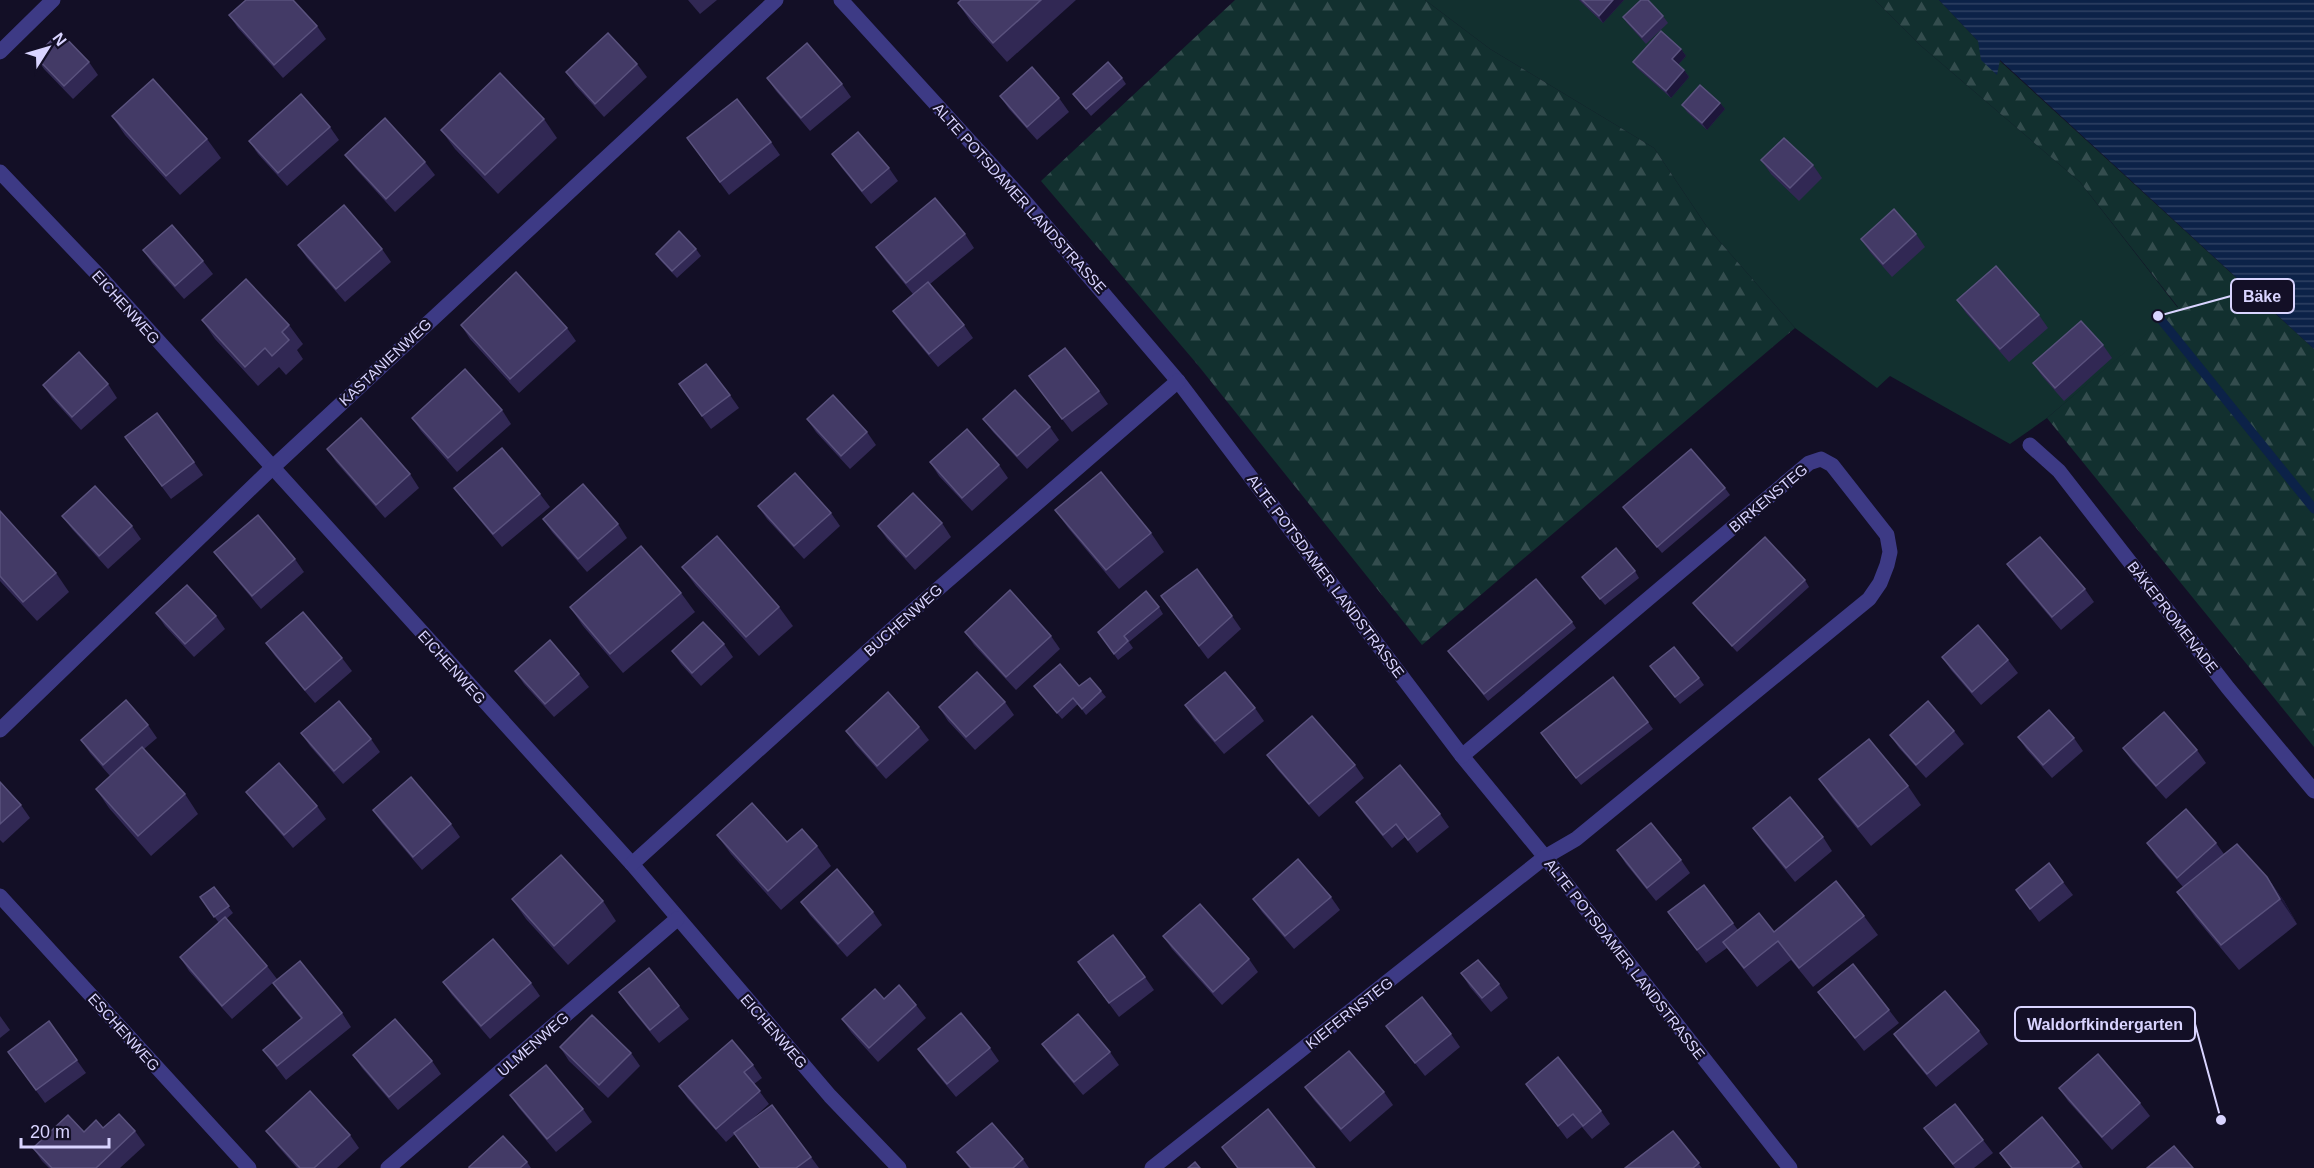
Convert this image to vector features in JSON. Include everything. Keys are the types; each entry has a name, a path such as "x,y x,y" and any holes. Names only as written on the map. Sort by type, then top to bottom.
{"street":[{"path":"0,52 53,0"},
{"name":"KASTANIENWEG","path":"0,730 272,468 777,0"},
{"name":"ALTE POTSDAMER LANDSTRASSE","path":"841,0 1027,204 1178,381 1462,756 1545,857 1790,1168"},
{"name":"EICHENWEG","path":"0,172 104,281 632,864 830,1096 898,1168"},
{"name":"BUCHENWEG","path":"632,864 901,621 1178,381"},
{"name":"BÄKEPROMENADE","path":"2030,445 2059,471 2228,688 2314,791"},
{"name":"BIRKENSTEG","path":"1462,756 1809,463 1821,459 1832,465 1887,535 1890,552 1887,565 1875,591 1869,599 1576,838 1545,857"},
{"name":"KIEFERNSTEG","path":"1152,1168 1545,857"},
{"name":"ESCHENWEG","path":"0,896 249,1168"},
{"name":"ULMENWEG","path":"388,1168 677,919"}],"green space":[{"path":"1235,0 1425,0 1490,49 1654,148 1707,227 1795,328 1422,645 1197,364 1041,181"},
{"path":"1425,0 1875,0 1920,45 2080,182 2178,308 2047,418 2010,444 1890,376 1877,388 1795,328 1707,227 1654,148 1490,49"},
{"path":"1875,0 1939,0 1978,41 2314,349 2314,747 2047,418 2178,307 2080,182 1920,45"}],"water":[{"path":"1939,0 2314,0 2314,349 2000,60 1997,75 1981,60 1978,41"}],"building":[{"path":"246,0 293,0 317,26 274,65 229,15"},
{"path":"961,0 1041,0 993,43 958,3"},
{"path":"1582,0 1613,0 1599,16"},
{"path":"1641,0 1648,0 1663,16 1642,37 1623,17"},
{"path":"1661,31 1681,49 1672,59 1684,70 1666,91 1633,62"},
{"path":"60,32 89,62 64,86 35,56"},
{"path":"608,33 637,64 595,104 566,72"},
{"path":"807,43 842,84 801,118 767,78"},
{"path":"1108,62 1122,78 1086,109 1073,94"},
{"path":"1032,67 1059,98 1027,127 1000,96"},
{"path":"500,73 544,119 485,175 441,130"},
{"path":"153,79 207,139 166,176 112,116"},
{"path":"1700,85 1720,103 1702,123 1682,105"},
{"path":"301,94 330,127 278,173 249,141"},
{"path":"737,99 771,142 720,182 687,138"},
{"path":"385,118 425,162 386,199 345,155"},
{"path":"858,132 889,168 862,191 832,154"},
{"path":"1784,138 1813,165 1790,188 1761,160"},
{"path":"935,198 965,234 906,283 876,247"},
{"path":"344,205 382,249 336,289 298,245"},
{"path":"1894,209 1916,234 1883,264 1861,239"},
{"path":"172,225 203,261 175,286 143,250"},
{"path":"679,231 696,249 672,271 656,254"},
{"path":"1996,266 2039,315 2000,349 1957,300"},
{"path":"516,272 567,328 510,379 461,325"},
{"path":"246,279 289,325 282,332 289,340 272,356 265,348 245,367 202,320"},
{"path":"928,282 964,325 929,354 893,311"},
{"path":"2081,321 2103,345 2055,388 2033,363"},
{"path":"1065,348 1099,391 1062,419 1029,376"},
{"path":"79,352 108,384 72,417 43,385"},
{"path":"706,364 730,395 702,416 679,384"},
{"path":"465,369 502,410 448,458 412,418"},
{"path":"1015,390 1050,427 1017,456 983,419"},
{"path":"833,395 867,432 841,456 807,419"},
{"path":"157,413 194,462 162,486 125,437"},
{"path":"361,418 410,474 376,505 327,449"},
{"path":"967,429 999,465 962,498 930,462"},
{"path":"502,448 540,494 493,534 454,488"},
{"path":"1691,449 1725,488 1657,547 1623,507"},
{"path":"1101,472 1151,533 1106,570 1055,510"},
{"path":"795,473 831,513 794,546 758,506"},
{"path":"583,484 618,524 578,559 543,519"},
{"path":"95,486 132,526 99,556 62,516"},
{"path":"913,493 942,523 906,557 878,526"},
{"path":"0,511 56,573 23,602 0,576"},
{"path":"258,515 295,559 252,596 214,552"},
{"path":"717,536 779,607 746,637 682,567"},
{"path":"1765,537 1805,580 1732,646 1693,603"},
{"path":"2040,537 2085,589 2052,617 2007,564"},
{"path":"641,546 681,593 610,654 570,607"},
{"path":"1616,548 1635,571 1600,599 1582,577"},
{"path":"1197,569 1232,616 1199,646 1161,596"},
{"path":"1536,579 1572,622 1484,694 1448,651"},
{"path":"187,585 216,616 185,644 156,613"},
{"path":"1010,590 1051,636 1006,677 965,632"},
{"path":"1146,591 1159,607 1124,636 1128,641 1114,654 1098,632"},
{"path":"303,612 342,658 305,690 266,643"},
{"path":"703,622 724,644 692,673 672,651"},
{"path":"1978,625 2008,660 1972,692 1942,657"},
{"path":"550,640 579,674 545,704 515,671"},
{"path":"1674,647 1699,678 1675,697 1650,666"},
{"path":"1060,664 1079,686 1090,678 1101,691 1082,709 1073,698 1057,713 1034,686"},
{"path":"977,672 1005,702 966,737 939,707"},
{"path":"1225,672 1255,708 1215,741 1185,705"},
{"path":"1613,677 1648,722 1576,778 1541,733"},
{"path":"888,692 919,727 877,766 846,731"},
{"path":"126,700 148,725 103,765 81,740"},
{"path":"339,701 371,739 334,771 301,733"},
{"path":"1928,701 1954,731 1916,765 1890,735"},
{"path":"2049,710 2074,738 2043,765 2018,737"},
{"path":"2164,712 2197,750 2156,786 2123,748"},
{"path":"1312,716 1355,765 1309,804 1267,755"},
{"path":"1869,739 1908,786 1858,827 1819,779"},
{"path":"142,747 185,794 138,836 96,789"},
{"path":"279,763 317,806 284,835 246,792"},
{"path":"1400,765 1440,814 1408,840 1396,824 1383,835 1356,802"},
{"path":"411,777 451,824 413,857 373,810"},
{"path":"0,782 21,805 0,824"},
{"path":"1790,797 1823,837 1786,868 1753,828"},
{"path":"752,803 787,842 802,829 817,846 768,891 717,835"},
{"path":"2186,809 2216,843 2177,878 2147,843"},
{"path":"1651,823 1681,860 1647,888 1617,850"},
{"path":"2237,844 2267,877 2280,899 2221,945 2177,892"},
{"path":"561,855 603,901 554,946 512,899"},
{"path":"1298,859 1331,897 1285,936 1253,899"},
{"path":"2049,863 2063,882 2030,909 2016,890"},
{"path":"837,869 873,912 838,944 801,902"},
{"path":"1836,881 1864,916 1799,968 1778,941 1744,968 1723,942 1759,913 1774,932"},
{"path":"1704,885 1733,923 1697,950 1668,912"},
{"path":"214,887 229,906 214,917 200,897"},
{"path":"1200,904 1249,959 1213,992 1163,936"},
{"path":"225,917 267,966 222,1006 180,957"},
{"path":"1113,935 1145,977 1109,1003 1078,962"},
{"path":"493,939 531,983 481,1026 443,982"},
{"path":"1478,960 1499,984 1482,998 1461,973"},
{"path":"300,961 342,1013 277,1066 263,1050 302,1018 273,983"},
{"path":"1853,964 1889,1010 1855,1038 1818,992"},
{"path":"649,968 679,1006 650,1030 619,992"},
{"path":"899,985 916,1005 869,1048 842,1019 875,989 884,999"},
{"path":"1945,991 1979,1031 1927,1074 1894,1034"},
{"path":"1422,997 1451,1034 1415,1063 1386,1026"},
{"path":"961,1013 990,1048 947,1084 918,1049"},
{"path":"1078,1014 1110,1052 1074,1082 1042,1044"},
{"path":"592,1015 631,1053 599,1085 560,1047"},
{"path":"395,1019 432,1061 389,1097 353,1055"},
{"path":"49,1021 77,1060 36,1090 8,1052"},
{"path":"732,1040 753,1065 744,1072 760,1091 716,1129 679,1086"},
{"path":"1349,1051 1384,1092 1341,1129 1305,1087"},
{"path":"2098,1054 2140,1103 2102,1137 2059,1088"},
{"path":"1558,1057 1601,1111 1583,1126 1573,1114 1558,1126 1526,1084"},
{"path":"546,1065 583,1109 547,1139 510,1095"},
{"path":"310,1091 350,1135 314,1168 300,1168 266,1131"},
{"path":"1955,1104 1983,1140 1953,1164 1924,1128"},
{"path":"772,1105 811,1157 796,1168 760,1168 734,1133"},
{"path":"1268,1109 1315,1168 1238,1168 1222,1147"},
{"path":"119,1114 135,1131 96,1168 52,1168 33,1148 68,1115 84,1132 96,1120 103,1128"},
{"path":"2042,1117 2079,1162 2071,1168 2012,1168 2000,1153"},
{"path":"992,1123 1023,1159 1013,1168 971,1168 957,1152"},
{"path":"1673,1131 1699,1163 1693,1168 1625,1168"},
{"path":"503,1136 527,1162 520,1168 469,1168 469,1167"},
{"path":"2174,1146 2193,1168 2147,1168"},
{"path":"1195,1162 1200,1168 1188,1168"}],"waterway":[{"path":"2158,316 2314,509"}],"place":[{"name":"Bäke","path":"2158,316"},
{"name":"Waldorfkindergarten","path":"2221,1120"}]}
